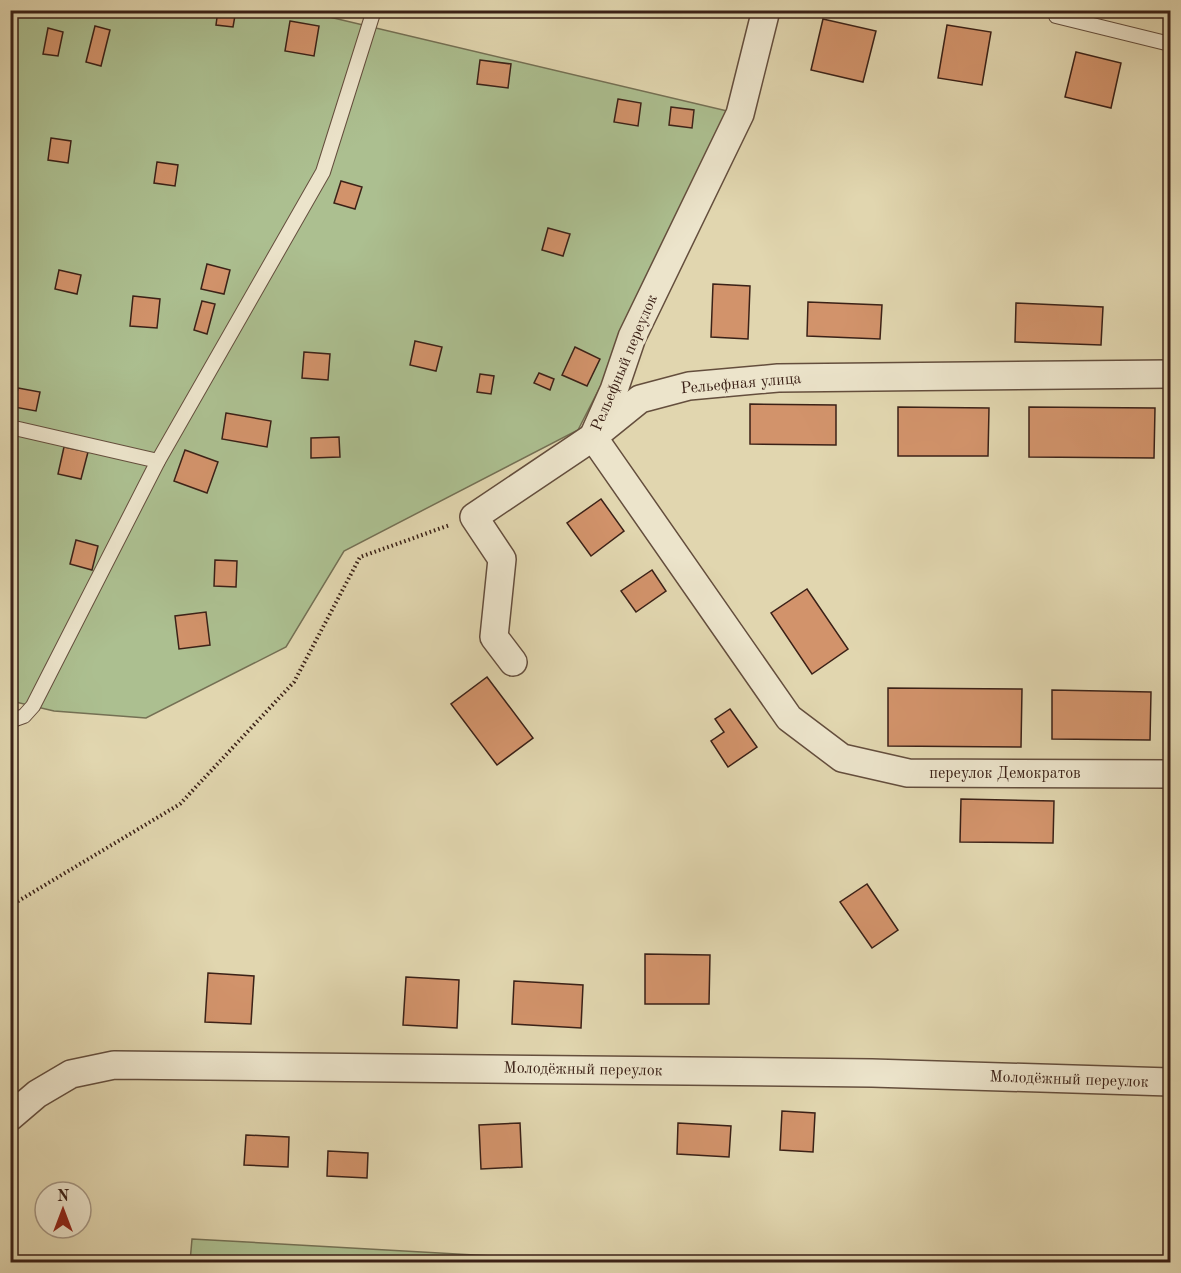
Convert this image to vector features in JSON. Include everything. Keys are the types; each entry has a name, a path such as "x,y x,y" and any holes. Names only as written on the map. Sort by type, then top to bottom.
{"street":[{"name":"Рельефный переулок","path":"766,10 740,114 632,337 615,390 593,437 789,718 842,758"},
{"name":"Рельефная улица","path":"474,517 593,437 640,399 688,386 778,378 1170,374"},
{"path":"474,517 502,559 494,637 513,662"},
{"name":"переулок Демократов","path":"842,758 908,773 1170,774"},
{"name":"Молодёжный переулок","path":"10,1117 37,1094 71,1074 114,1065 872,1073 1170,1082"}],"lane":[{"path":"10,721 24,716 33,706 158,461 323,172 374,10"},
{"path":"1056,16 1170,44"},
{"path":"10,427 158,461"}],"path":[{"path":"10,906 180,804 294,682 360,557 474,517"}],"green space":[{"path":"11,11 304,11 740,114 578,430 344,551 286,647 146,718 54,711 11,701"},
{"path":"192,1239 601,1262 190,1262"}],"building":[{"path":"218,10 236,10 233,27 216,25"},
{"path":"823,19 876,31 863,82 811,70"},
{"path":"290,21 319,26 314,56 285,51"},
{"path":"947,25 991,32 982,85 938,78"},
{"path":"95,26 110,30 101,66 86,62"},
{"path":"48,28 63,32 58,56 43,54"},
{"path":"1076,52 1121,63 1111,108 1065,97"},
{"path":"480,60 511,64 508,88 477,84"},
{"path":"618,99 641,103 638,126 614,122"},
{"path":"671,107 694,110 692,128 669,125"},
{"path":"51,138 71,141 68,163 48,160"},
{"path":"157,162 178,165 175,186 154,183"},
{"path":"341,181 362,187 355,209 334,203"},
{"path":"548,228 570,234 563,256 542,250"},
{"path":"207,264 230,270 224,294 201,289"},
{"path":"59,270 81,275 77,294 55,289"},
{"path":"713,284 750,286 748,339 711,337"},
{"path":"133,296 160,299 157,328 130,326"},
{"path":"202,301 215,304 207,334 194,330"},
{"path":"808,302 882,305 880,339 807,336"},
{"path":"1016,303 1103,307 1101,345 1015,342"},
{"path":"415,341 442,347 436,371 410,365"},
{"path":"575,347 600,359 587,386 562,375"},
{"path":"304,352 330,354 328,380 302,378"},
{"path":"539,373 554,379 550,390 534,383"},
{"path":"480,374 494,376 491,394 477,392"},
{"path":"18,388 40,392 36,411 14,407"},
{"path":"750,404 836,405 836,445 750,444"},
{"path":"898,407 989,408 988,456 898,456"},
{"path":"1029,407 1155,408 1154,458 1029,457"},
{"path":"226,413 271,421 267,447 222,439"},
{"path":"339,437 340,457 311,458 311,438"},
{"path":"64,447 88,452 81,479 58,474"},
{"path":"185,450 218,462 207,493 174,481"},
{"path":"601,499 624,531 591,556 567,523"},
{"path":"76,540 98,546 92,570 70,564"},
{"path":"215,560 237,561 236,587 214,586"},
{"path":"652,570 666,591 636,612 621,591"},
{"path":"807,589 848,649 812,674 771,613"},
{"path":"206,612 210,645 179,649 175,616"},
{"path":"487,677 533,738 497,765 451,704"},
{"path":"888,688 1022,689 1021,747 888,746"},
{"path":"1052,690 1151,692 1150,740 1052,739"},
{"path":"730,709 757,747 728,767 711,741 724,732 715,719"},
{"path":"961,799 1054,801 1053,843 960,842"},
{"path":"867,884 898,930 872,948 840,902"},
{"path":"645,954 710,955 709,1004 645,1004"},
{"path":"208,973 254,976 251,1024 205,1022"},
{"path":"406,977 459,980 457,1028 403,1025"},
{"path":"514,981 583,985 581,1028 512,1024"},
{"path":"782,1111 815,1113 813,1152 780,1150"},
{"path":"520,1123 522,1167 481,1169 479,1125"},
{"path":"678,1123 731,1126 729,1157 677,1154"},
{"path":"246,1135 289,1137 288,1167 244,1165"},
{"path":"328,1151 368,1153 367,1178 327,1176"}]}
